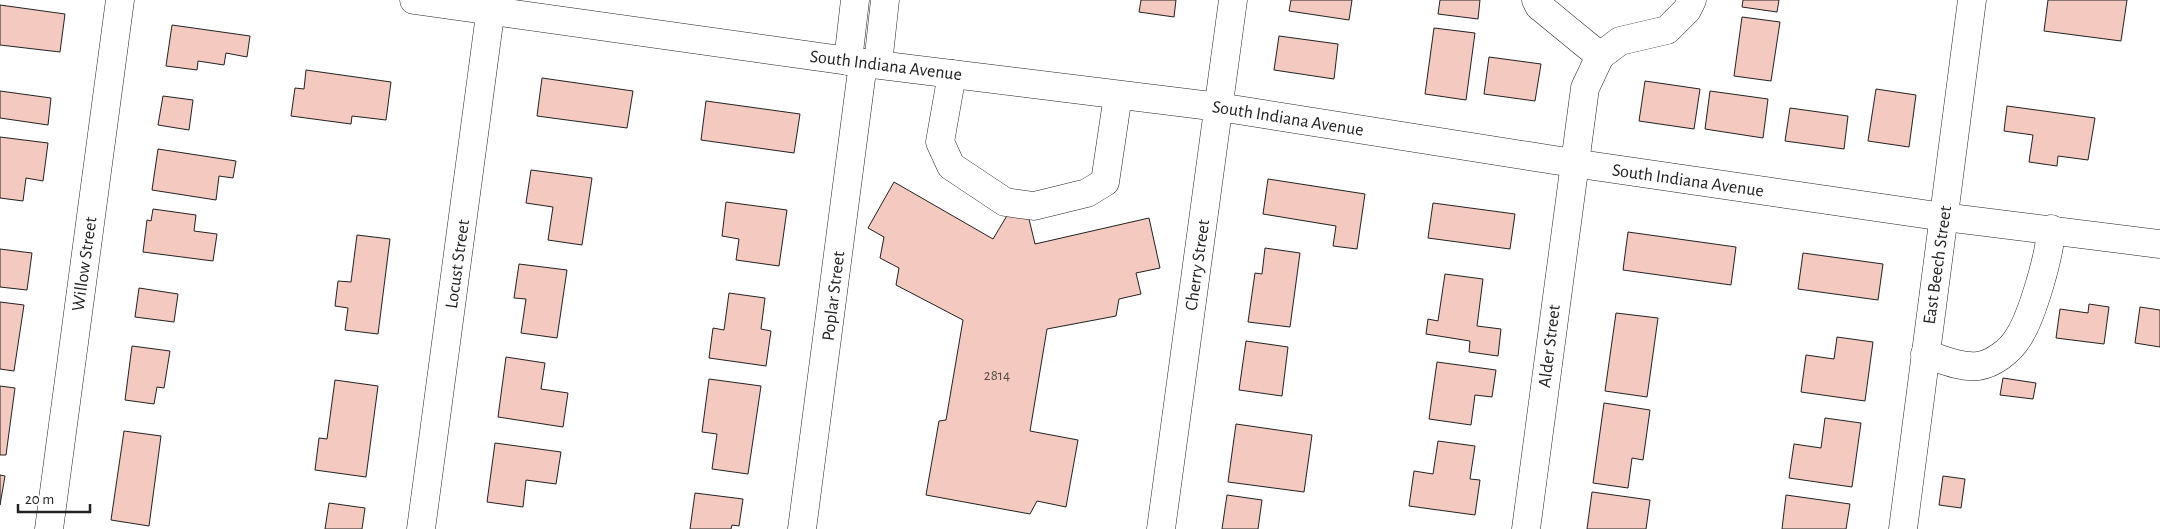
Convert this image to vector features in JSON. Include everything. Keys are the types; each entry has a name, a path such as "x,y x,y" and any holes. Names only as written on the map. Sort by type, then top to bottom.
{"street":[{"name":"Willow Street","path":"49,529 120,0"},
{"name":"South Indiana Avenue","path":"414,0 491,5 863,63 1219,107 1573,163 1944,217 2160,244"},
{"path":"855,0 863,63"},
{"path":"863,63 885,0"},
{"name":"Cherry Street","path":"1161,529 1233,0"},
{"path":"1536,0 1539,6 1600,56 1620,41 1667,30 1687,10 1692,0"},
{"name":"East Beech Street","path":"1903,529 1972,0"},
{"name":"Locust Street","path":"422,529 491,5"},
{"name":"Alder Street","path":"1526,529 1573,163 1585,88 1600,56"},
{"name":"Poplar Street","path":"802,529 863,63"},
{"path":"952,74 940,142 951,166 1005,202 1034,206 1087,193 1105,182 1118,95"},
{"path":"1926,354 1951,362 1978,366 2002,356 2018,338 2039,286 2051,229"}],"building":[{"path":"1141,0 1176,0 1174,17 1139,12"},
{"path":"1291,0 1352,0 1349,20 1289,11"},
{"path":"1440,0 1480,0 1478,19 1438,14"},
{"path":"1743,0 1779,0 1777,12 1742,7"},
{"path":"2048,0 2127,0 2121,41 2044,31"},
{"path":"0,5 65,14 60,52 0,45"},
{"path":"1742,17 1780,22 1771,81 1734,76"},
{"path":"172,25 250,36 247,57 226,53 224,65 198,61 197,70 166,66"},
{"path":"1434,28 1475,33 1466,100 1425,94"},
{"path":"1279,36 1338,44 1334,79 1274,70"},
{"path":"1489,57 1541,64 1535,101 1484,94"},
{"path":"306,70 391,82 386,120 352,116 351,124 291,116 295,88 304,89"},
{"path":"542,78 633,91 627,128 537,116"},
{"path":"1645,81 1700,89 1694,129 1639,121"},
{"path":"1876,89 1916,95 1909,147 1868,141"},
{"path":"0,91 51,98 48,125 0,118"},
{"path":"1710,91 1768,99 1763,138 1705,129"},
{"path":"163,96 193,100 189,130 158,125"},
{"path":"706,101 800,114 794,153 701,140"},
{"path":"2007,106 2095,118 2088,160 2058,156 2057,166 2029,162 2033,135 2004,131"},
{"path":"1790,108 1848,116 1844,149 1785,141"},
{"path":"0,137 48,143 43,181 26,178 23,201 0,198"},
{"path":"158,149 236,161 233,178 219,176 216,200 152,190"},
{"path":"531,170 592,178 582,245 548,240 553,207 526,203"},
{"path":"1268,179 1365,194 1357,249 1333,246 1336,226 1263,214"},
{"path":"894,182 993,239 1011,209 1029,219 1035,244 1149,218 1160,268 1136,273 1141,294 1119,299 1116,316 1047,329 1030,431 1078,440 1066,507 1037,501 1030,514 926,495 939,421 946,420 963,320 896,285 899,268 880,258 884,237 868,228"},
{"path":"726,202 787,210 779,266 736,260 739,239 722,236"},
{"path":"1433,203 1515,214 1510,249 1428,238"},
{"path":"153,209 196,215 194,231 217,234 213,261 143,252 147,220 151,221"},
{"path":"1628,232 1736,247 1731,285 1623,270"},
{"path":"357,235 390,239 378,334 345,330 348,308 335,306 338,281 351,282"},
{"path":"1265,248 1300,253 1290,327 1248,322 1255,273 1262,274"},
{"path":"0,249 32,253 27,290 0,287"},
{"path":"1803,253 1883,264 1878,300 1798,289"},
{"path":"519,264 567,270 557,338 521,333 526,299 514,298"},
{"path":"1445,274 1483,279 1477,326 1501,329 1498,356 1469,352 1470,341 1426,334 1428,319 1438,321"},
{"path":"139,288 178,294 174,322 135,317"},
{"path":"729,293 765,298 761,329 771,331 766,366 709,358 713,328 724,330"},
{"path":"0,302 24,305 14,371 0,369"},
{"path":"2089,304 2109,307 2104,344 2056,338 2060,309 2088,313"},
{"path":"2140,307 2160,310 2160,347 2135,343"},
{"path":"1616,313 1658,318 1647,397 1605,391"},
{"path":"1837,337 1873,342 1865,401 1801,392 1806,355 1834,359"},
{"path":"1246,341 1288,347 1282,396 1239,390"},
{"path":"132,346 170,351 164,388 157,387 154,404 125,400"},
{"path":"506,357 545,363 541,389 568,393 563,427 498,417"},
{"path":"1437,362 1496,370 1492,397 1475,395 1471,425 1429,419"},
{"path":"2003,378 2036,383 2033,399 2000,395"},
{"path":"709,379 761,386 748,474 712,469 717,434 702,432"},
{"path":"335,380 378,386 366,477 315,470 319,438 327,439"},
{"path":"0,386 15,388 6,455 0,455"},
{"path":"1604,403 1650,410 1643,460 1632,458 1628,488 1593,483"},
{"path":"1825,418 1861,423 1852,487 1789,478 1794,444 1821,448"},
{"path":"1236,424 1312,435 1304,492 1228,482"},
{"path":"124,431 161,436 149,526 111,520"},
{"path":"1438,441 1475,446 1470,479 1480,480 1475,515 1409,506 1414,471 1433,474"},
{"path":"495,443 561,452 556,484 526,480 523,507 487,502"},
{"path":"0,475 5,476 0,505"},
{"path":"1943,476 1965,479 1961,508 1939,505"},
{"path":"1592,492 1650,500 1646,529 1587,529"},
{"path":"695,493 743,499 739,526 732,525 731,529 690,529"},
{"path":"1227,495 1262,500 1258,529 1222,529"},
{"path":"1786,495 1850,504 1846,529 1782,529"},
{"path":"329,503 365,508 362,529 325,529"}]}
